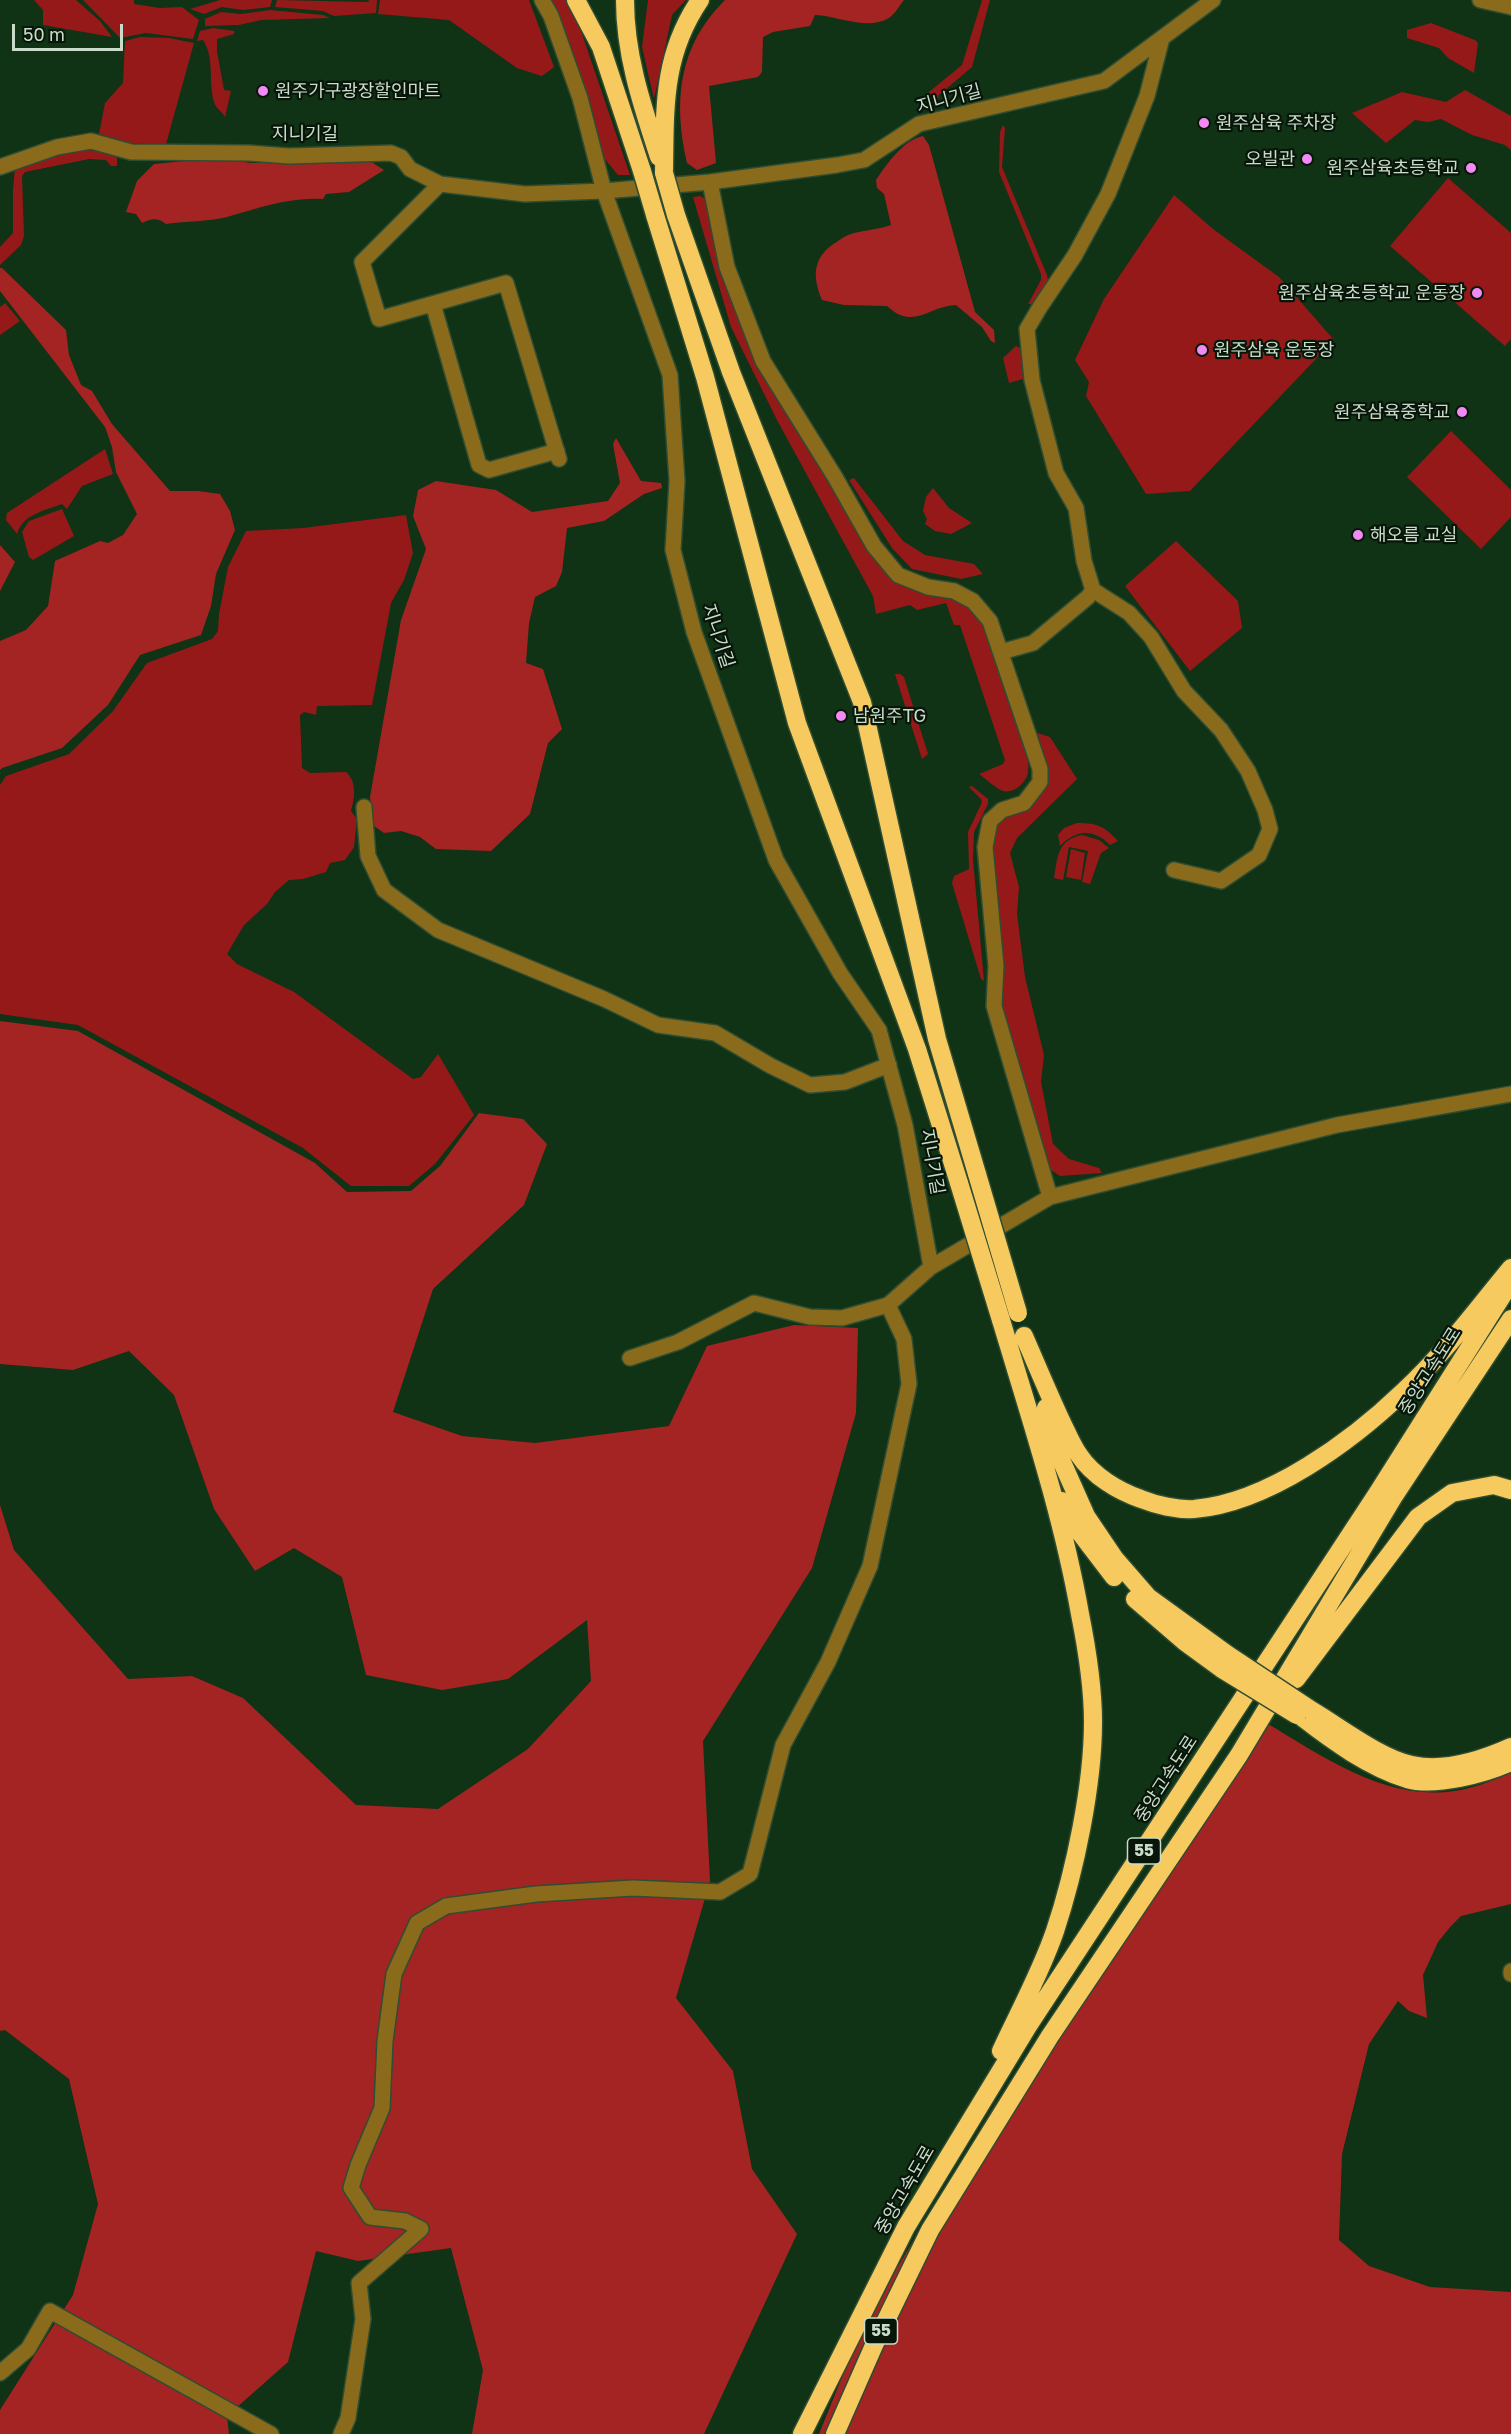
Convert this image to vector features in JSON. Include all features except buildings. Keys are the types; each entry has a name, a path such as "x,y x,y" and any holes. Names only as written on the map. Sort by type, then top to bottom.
{"highway":[{"path":"576,0 601,47 642,171 705,377 797,723 917,1049 959,1183 1009,1317 1024,1336 1078,1455 1119,1491 1154,1504 1193,1509 1230,1502 1273,1485 1316,1460 1358,1430 1404,1391 1448,1344 1511,1268"},
{"path":"613,0 615,39 642,171"},
{"path":"625,0 625,32 630,58 676,215 731,372 862,702 937,1039 977,1174 1009,1317 1074,1579 1087,1653 1093,1721 1090,1778 1075,1856 1055,1932 963,2132"},
{"path":"664,173 665,96 674,47 700,0"},
{"name":"중앙고속도로","path":"802,2434 906,2227 1028,2026 1351,1533 1511,1282"},
{"name":"중앙고속도로","path":"835,2434 875,2343 930,2230 1050,2036 1239,1755 1394,1496 1511,1319"},
{"path":"1024,1336 1062,1462 1086,1516 1115,1559 1148,1597 1225,1662"},
{"path":"1048,1473 1075,1526 1108,1570 1143,1608 1307,1714 1378,1751 1412,1765 1449,1766 1495,1755 1511,1747"},
{"path":"1239,1755 1418,1517 1452,1493 1494,1485 1511,1490"},
{"path":"1307,1714 1328,1738 1371,1764 1409,1779 1451,1780 1511,1762"}],"street":[{"name":"지니기길","path":"542,0 551,16 580,98 604,191 670,375 677,481 673,549 694,632 776,860 840,973 879,1030 905,1125 931,1267"},
{"name":"지니기길","path":"0,167 57,147 91,141 131,152 249,153 289,156 391,153 401,157 410,169 440,184 525,194 604,191 710,182 864,160 919,124 1104,81 1213,0"},
{"path":"1480,0 1511,7"},
{"path":"1162,38 1147,96 1108,194 1076,255 1027,329 1032,380 1056,473 1076,508 1084,561 1093,590 1129,613 1151,637 1184,691 1227,738 1248,771 1265,810 1270,829 1259,855 1234,873 1221,881 1174,870"},
{"path":"710,182 727,267 763,361 836,477 874,546 898,576 928,587 954,591 973,601 990,621 1001,652 1040,769 1040,782 1024,803 1002,810 990,821 985,847 996,966 994,1006 1050,1197"},
{"path":"433,304 479,465 489,470 558,455 506,283 379,319 362,262 440,184"},
{"path":"1001,652 1033,643 1088,597 1093,590"},
{"path":"364,807 368,856 384,890 438,930 604,999 658,1025 716,1034 771,1066 810,1085 845,1082 889,1065"},
{"path":"630,1358 678,1342 754,1303 810,1317 842,1318 888,1305 931,1267 1050,1197 1337,1125 1511,1094"},
{"path":"341,2434 348,2418 363,2319 359,2283 421,2229 405,2221 370,2217 351,2188 382,2108 385,2041 394,1974 417,1923 446,1906 536,1894 633,1888 720,1892 750,1874 783,1745 828,1662 870,1566 909,1384 904,1340 888,1305"},
{"path":"0,2373 28,2349 50,2311 271,2434"}],"shaded area":[{"path":"34,0 76,0 100,21 112,37 43,25 43,10"},
{"path":"83,0 134,0 134,4 160,8 182,7 199,20 193,39 146,33 120,38"},
{"path":"220,0 272,0 270,7 243,10 222,7 204,14 190,9"},
{"path":"277,0 368,2 377,0 376,13 334,16 323,11 275,7"},
{"path":"380,0 529,0 554,67 542,76 517,68 449,20 378,14"},
{"path":"549,0 568,0 579,25 630,175 618,175 604,158 587,97"},
{"path":"648,0 686,0 672,15 654,99 642,47"},
{"path":"725,0 904,0 889,18 880,22 862,23 815,15 810,26 773,32 763,37 762,72 758,77 709,86 716,163 697,170 687,163 683,140 680,97 683,76 697,36"},
{"path":"982,0 990,0 972,67 939,95 937,104 931,103 927,98 929,92 962,65"},
{"path":"270,10 323,15 330,18 261,20 239,25 205,26 205,19 221,12 241,14"},
{"path":"1431,23 1478,43 1474,73 1448,58 1439,48 1407,38 1407,30"},
{"path":"213,28 234,31 234,34 217,39 224,90 231,91 225,117 214,102 207,47 203,40 197,41 200,31"},
{"path":"140,37 169,38 194,43 166,144 130,143 99,134 105,103 123,83 125,41"},
{"path":"1465,90 1511,116 1511,150 1505,145 1472,135 1441,119 1428,122 1415,120 1386,143 1352,113 1402,92 1446,102"},
{"path":"1003,125 1005,128 1002,167 1047,275 1048,281 1034,304 1028,304 1041,280 1041,274 999,172 1000,132"},
{"path":"923,136 929,145 975,312 994,330 995,343 991,341 982,327 956,305 913,317 905,317 887,306 844,305 822,300 819,292 816,270 825,251 848,235 891,225 884,194 877,188 876,180 902,147"},
{"path":"84,149 112,153 117,158 117,166 111,166 106,160 89,159 25,172 22,176 24,236 21,245 0,265 0,247 13,233 15,168 25,160"},
{"path":"216,158 251,163 370,161 384,170 349,192 326,194 323,199 274,204 220,219 166,224 154,219 142,223 136,214 126,212 137,181 154,164"},
{"name":"원주삼육초등학교 운동장","path":"1448,178 1511,233 1511,339 1505,346 1390,246"},
{"name":"원주삼육 운동장","path":"1174,195 1213,229 1279,277 1334,340 1190,491 1146,494 1086,396 1089,382 1075,360 1104,299"},
{"path":"700,196 706,199 727,286 894,580 949,593 970,604 987,625 1028,757 1027,776 1023,783 1015,789 1003,791 979,774 1003,764 1005,760 960,625 954,625 946,603 917,610 910,605 876,614 873,596 777,420 731,327 693,197"},
{"path":"0,268 66,330 69,355 81,385 92,391 112,424 170,491 220,494 230,511 235,530 216,574 211,606 201,635 140,655 108,705 62,748 0,770 0,641 26,630 48,606 55,561 100,541 108,543 123,535 137,514 116,472 112,447 105,427 0,291"},
{"path":"5,303 20,321 0,335 0,307"},
{"path":"1016,346 1022,349 1023,379 1009,383 1003,358"},
{"path":"1451,431 1511,490 1511,517 1481,549 1407,477"},
{"path":"616,438 641,481 661,483 662,488 644,494 604,521 567,528 562,572 556,586 535,597 529,623 526,663 543,669 562,729 548,743 530,814 491,851 436,849 420,837 401,831 384,833 374,826 370,797 401,620 426,549 413,516 418,490 436,481 496,490 532,512 608,501 620,483 613,444"},
{"path":"105,449 113,474 82,486 67,509 62,504 29,518 17,534 6,520 7,513"},
{"path":"854,478 903,541 925,555 974,564 983,574 961,579 912,569 892,548 849,480"},
{"path":"933,488 949,508 972,523 951,534 935,531 925,524 927,519 923,511 926,497"},
{"path":"62,509 74,536 33,560 29,557 22,532 29,521"},
{"path":"406,515 413,553 404,580 391,603 372,705 317,706 316,715 304,712 300,715 302,768 310,773 346,772 352,780 354,795 351,811 357,819 354,847 345,860 330,863 326,872 303,879 289,880 244,925 227,954 237,964 294,992 413,1079 421,1077 438,1054 474,1115 435,1164 409,1186 351,1186 303,1148 78,1025 0,1014 0,785 6,776 69,754 113,711 147,663 212,639 218,631 228,567 246,531 303,528"},
{"path":"1176,541 1238,601 1242,628 1190,671 1125,586"},
{"path":"0,545 15,562 0,591"},
{"path":"895,674 904,677 928,754 922,759"},
{"path":"1034,732 1050,737 1077,779 1017,838 1010,853 1019,887 1017,914 1025,977 1044,1055 1041,1082 1053,1144 1069,1159 1099,1168 1102,1173 1060,1176 1048,1168 1003,1014 991,850 994,824 1046,782"},
{"path":"972,786 988,799 988,804 974,832 973,860 984,981 981,979 952,883 954,876 969,869 968,832 982,802 969,787"},
{"path":"1077,823 1100,826 1118,841 1110,845 1097,836 1085,833 1072,837 1060,846 1058,835 1064,828"},
{"path":"1082,835 1099,840 1109,848 1101,853 1090,884 1082,882 1088,851 1069,847 1063,880 1054,878 1058,856 1063,845 1074,837"},
{"path":"1071,849 1085,853 1081,880 1066,877"},
{"path":"0,1021 78,1031 315,1163 347,1192 411,1191 440,1166 479,1113 523,1119 547,1144 524,1205 433,1289 393,1412 462,1436 535,1443 669,1426 707,1346 794,1325 858,1328 856,1413 812,1568 703,1741 710,1881 676,1998 733,2071 752,2169 797,2234 704,2434 472,2434 483,2370 451,2248 358,2261 316,2251 288,2362 227,2416 229,2434 0,2434 0,2410 73,2295 98,2204 69,2079 5,2030 0,2031 0,1505 14,1550 128,1679 192,1676 243,1698 356,1805 438,1809 528,1749 591,1681 587,1620 508,1679 442,1690 366,1675 342,1577 294,1548 255,1571 214,1509 174,1395 129,1351 73,1370 0,1364"},
{"path":"1256,1717 1350,1771 1401,1789 1427,1792 1461,1790 1511,1773 1511,1904 1461,1916 1438,1942 1423,1975 1427,2018 1409,2011 1398,2001 1369,2044 1342,2154 1339,2240 1369,2266 1430,2287 1511,2292 1511,2434 819,2434 864,2323 994,2106"}],"place":[{"name":"원주가구광장할인마트","path":"263,91"},
{"name":"원주삼육 주차장","path":"1204,123"},
{"name":"오빌관","path":"1307,159"},
{"name":"원주삼육초등학교","path":"1471,168"},
{"name":"원주삼육초등학교 운동장","path":"1477,293"},
{"name":"원주삼육 운동장","path":"1202,350"},
{"name":"원주삼육중학교","path":"1462,412"},
{"name":"해오름 교실","path":"1358,535"},
{"name":"남원주TG","path":"841,716"}]}
